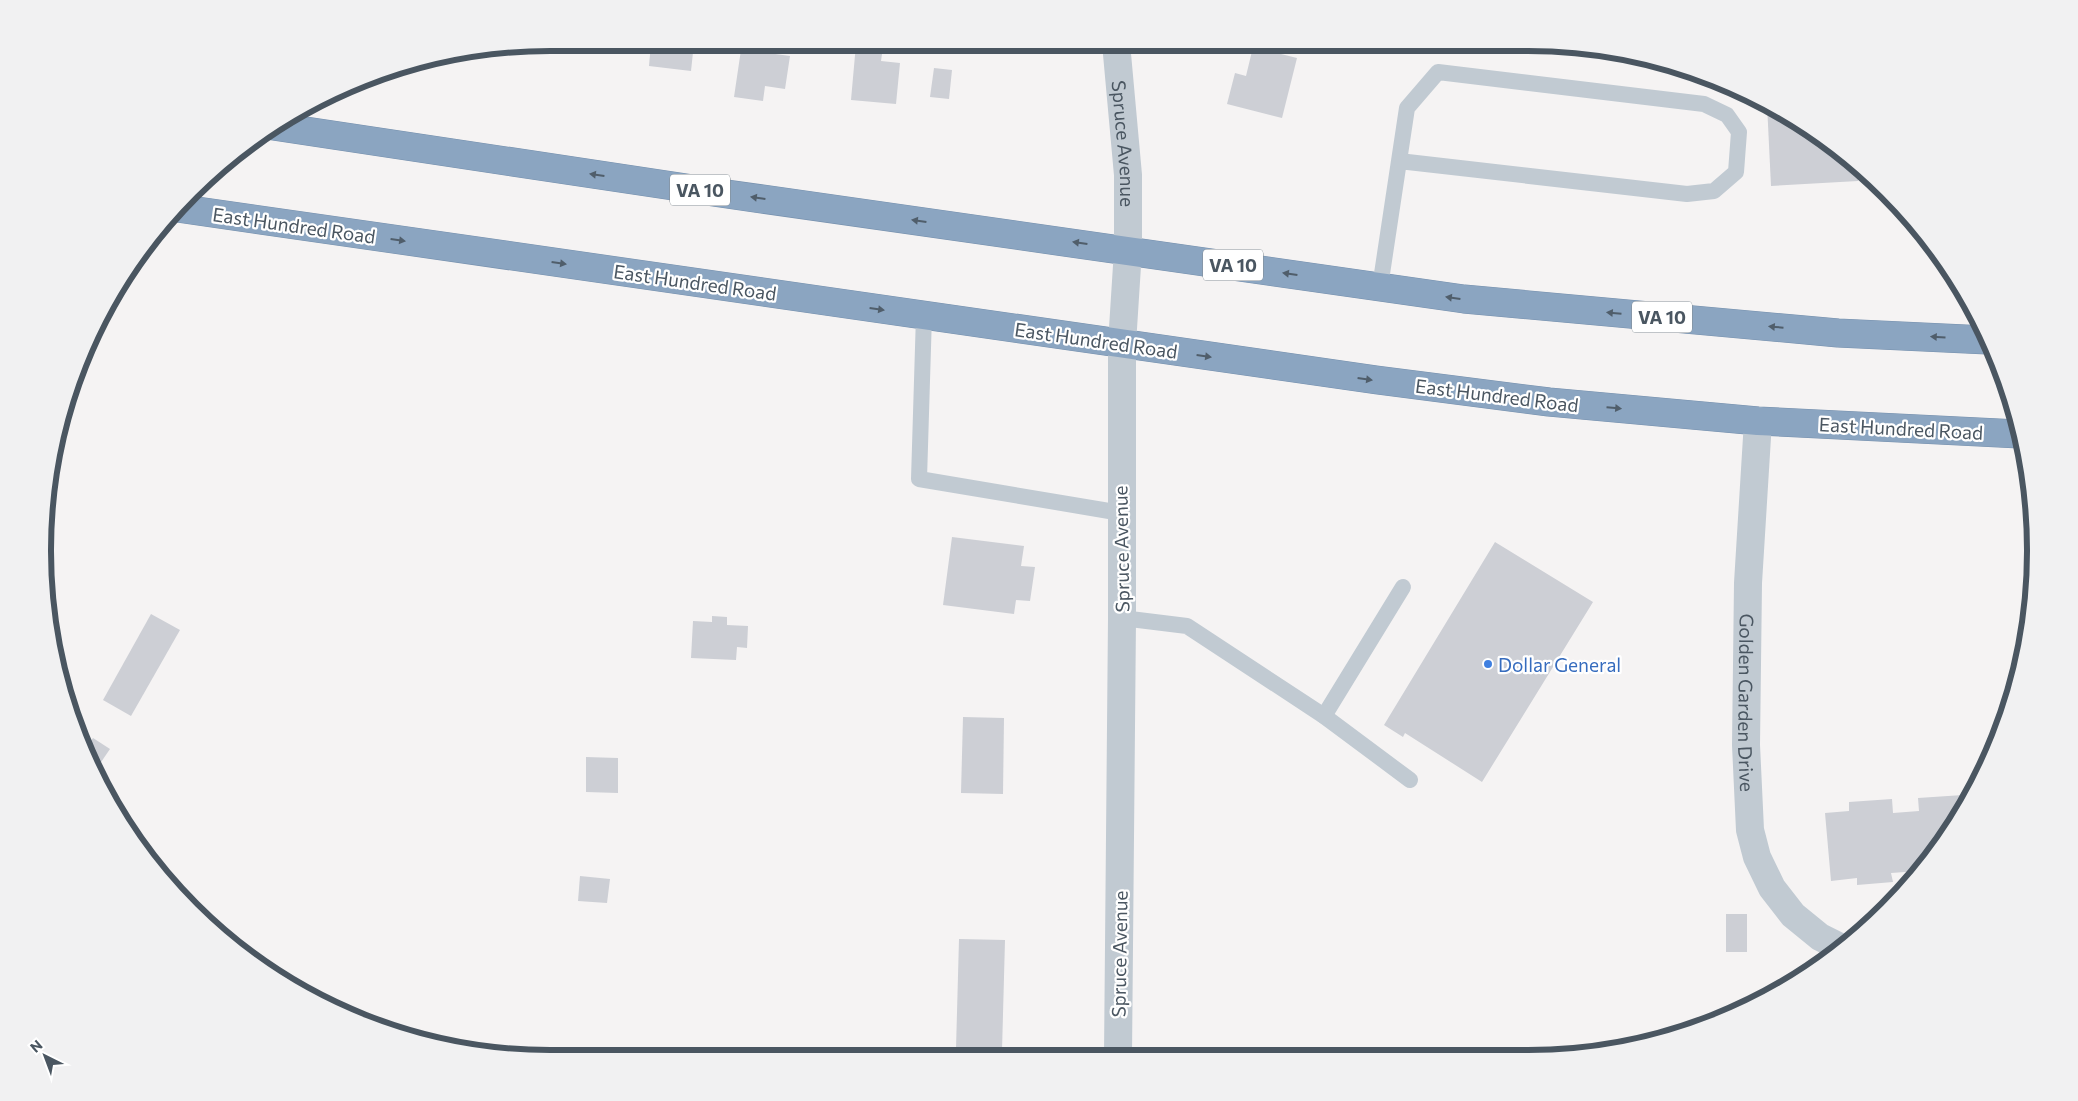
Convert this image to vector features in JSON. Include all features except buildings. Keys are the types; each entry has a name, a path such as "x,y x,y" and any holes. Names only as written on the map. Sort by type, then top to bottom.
{"highway":[{"name":"VA 10","path":"285,128 703,191 1464,299 1838,332 1980,340"},
{"name":"East Hundred Road","path":"186,209 1122,344 1539,401 1758,421 2013,434"}],"street":[{"name":"Spruce Avenue","path":"1117,51 1128,175 1128,250 1122,344 1122,618 1118,1050"},
{"name":"Golden Garden Drive","path":"1758,421 1748,583 1746,745 1750,830 1757,857 1772,888 1793,915 1820,937 1834,944"}],"lane":[{"path":"1380,287 1399,161 1407,108 1438,72 1704,104 1727,115 1739,132 1736,172 1714,191 1687,194 1399,161"},
{"path":"924,315 919,479 1121,513"},
{"path":"1324,716 1403,587"},
{"path":"1122,618 1187,626 1324,716 1410,780"}],"place":[{"name":"Dollar General","path":"1488,664"}]}
